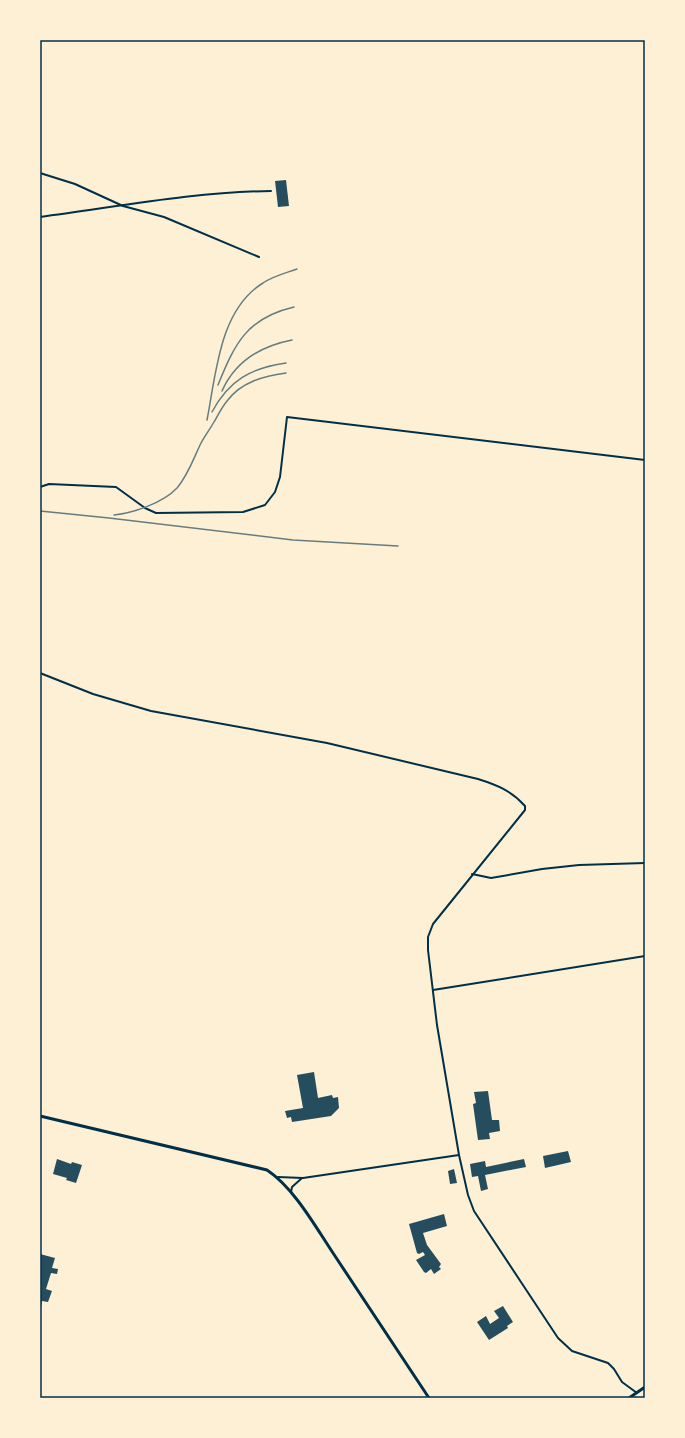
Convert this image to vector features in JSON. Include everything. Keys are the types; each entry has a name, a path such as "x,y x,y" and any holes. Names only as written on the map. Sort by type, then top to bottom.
{"street":[{"path":"40,173 75,184 123,206 164,217 260,256"},
{"path":"40,217 178,198 237,192 271,191"},
{"path":"40,487 49,484 116,487 145,508 156,513 243,512 265,505 275,492 280,477 287,417 645,460"},
{"path":"40,673 93,694 151,711 327,743 478,779 498,785 511,792 525,806 525,810 432,924 428,937 428,950 437,1025 459,1155 468,1194 474,1211 558,1338 572,1351 608,1364 614,1369 622,1382 637,1393"},
{"path":"472,874 491,878 549,868 579,865 645,863"},
{"path":"433,990 645,956"},
{"path":"40,1116 267,1170 278,1177 291,1192 429,1398"},
{"path":"278,1177 303,1178 459,1155"},
{"path":"291,1192 292,1187 303,1178"},
{"path":"629,1398 645,1388"}],"building":[{"path":"286,180 289,206 278,207 275,181"},
{"path":"314,1072 318,1098 332,1095 333,1098 338,1097 339,1108 331,1116 292,1122 291,1117 287,1118 285,1111 303,1108 297,1075"},
{"path":"488,1091 492,1120 499,1120 500,1131 489,1133 490,1139 478,1140 473,1104 476,1103 474,1092"},
{"path":"568,1151 571,1162 545,1168 543,1156"},
{"path":"57,1159 71,1164 72,1162 82,1165 76,1183 66,1180 67,1178 53,1174"},
{"path":"524,1159 526,1167 485,1175 488,1189 481,1191 478,1176 472,1177 470,1164 485,1161 486,1167"},
{"path":"454,1169 457,1183 450,1184 448,1171"},
{"path":"444,1214 447,1226 423,1233 427,1245 441,1264 439,1267 441,1269 434,1274 431,1269 426,1273 416,1260 425,1255 423,1252 419,1254 417,1253 409,1224"},
{"path":"40,1254 55,1258 52,1268 58,1269 57,1274 51,1273 46,1289 52,1291 48,1302 42,1301 41,1307"},
{"path":"503,1306 513,1322 507,1326 508,1328 489,1340 477,1322 486,1316 490,1324 499,1318 494,1311"}],"railway":[{"path":"207,420 222,345 228,326 237,309 248,295 263,283 297,269"},
{"path":"218,385 230,357 245,334 254,325 265,318 294,307"},
{"path":"222,391 234,372 250,357 270,346 292,340"},
{"path":"212,412 226,392 242,377 262,368 286,363"},
{"path":"114,515 130,512 156,503 171,493 177,488 184,478 203,439 223,406 233,394 239,389 261,378 286,373"},
{"path":"40,511 293,540 398,546"}]}
